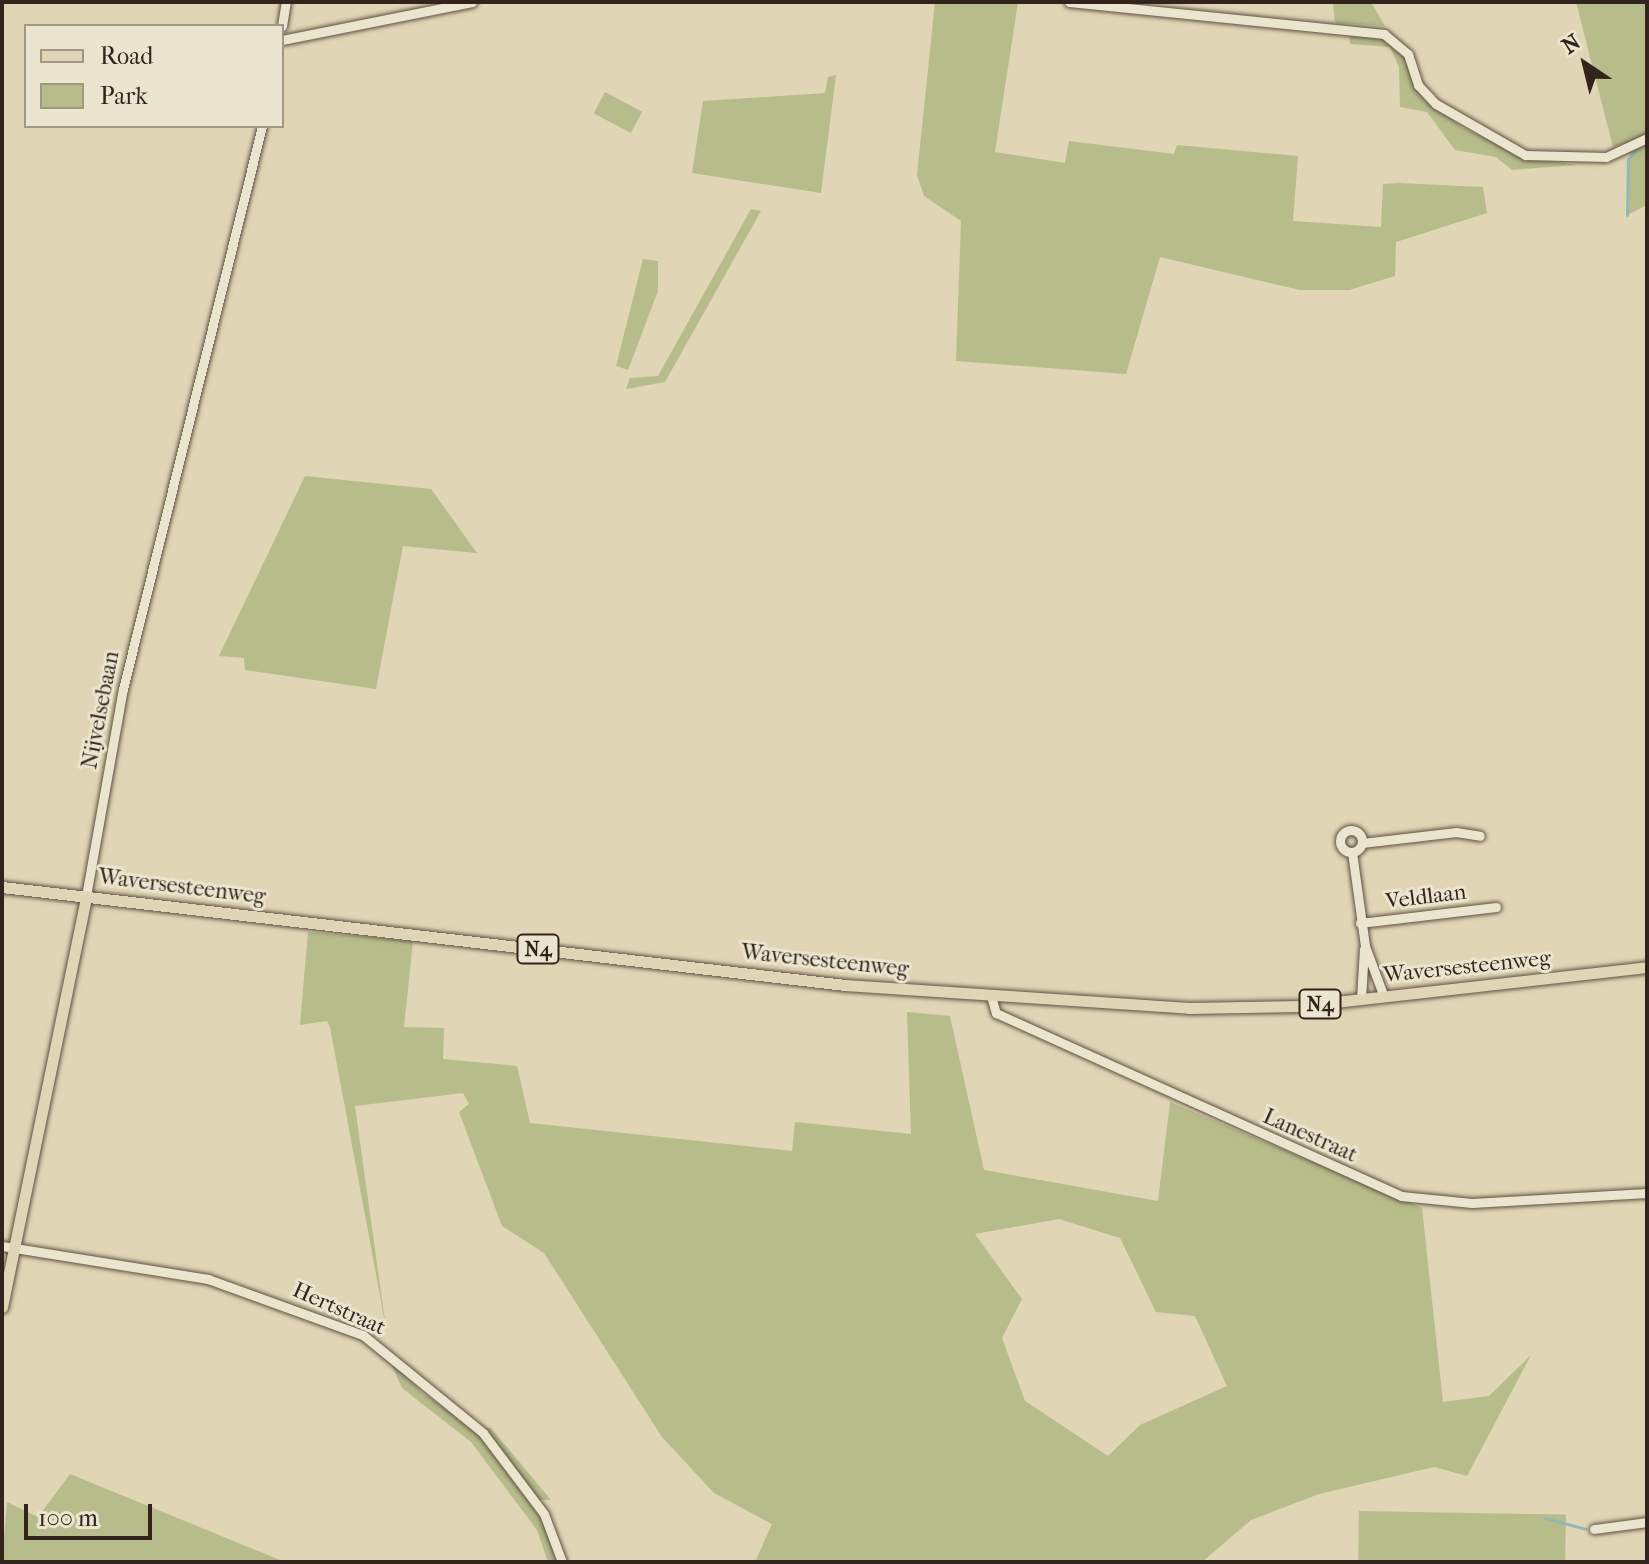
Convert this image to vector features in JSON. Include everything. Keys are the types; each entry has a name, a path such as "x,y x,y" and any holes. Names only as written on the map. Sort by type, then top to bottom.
{"main road":[{"name":"Waversesteenweg","path":"2,887 991,996 1231,1010 1384,997 1647,967"},
{"name":"Nijvelsebaan","path":"2,1307 18,1249 86,896"}],"street":[{"path":"282,24 286,2"},
{"path":"284,40 472,2"},
{"path":"1069,2 1384,34 1408,54 1418,85 1436,104 1525,155 1606,157 1647,138"},
{"name":"Nijvelsebaan","path":"86,896 123,689 262,128"},
{"name":"Veldlaan","path":"1384,997 1365,946 1352,852 1340,845 1344,832 1359,833 1362,843 1456,832 1480,836"},
{"path":"1352,852 1362,843"},
{"name":"Veldlaan","path":"1360,923 1496,907"},
{"name":"Veldlaan","path":"1361,999 1365,946"},
{"name":"Lanestraat","path":"991,996 996,1013 1401,1196 1472,1203 1647,1193"},
{"name":"Hertstraat","path":"2,1246 208,1279 380,1345 483,1433 544,1514 562,1562"},
{"path":"1594,1529 1647,1522"}],"green space":[{"path":"935,2 1018,2 995,152 1065,163 1069,141 1174,154 1177,145 1298,156 1293,221 1381,227 1383,184 1399,183 1483,187 1487,213 1396,242 1395,276 1349,290 1300,290 1160,257 1126,374 956,361 961,221 924,196 917,175"},
{"path":"1333,2 1371,2 1385,26 1335,23"},
{"path":"1576,2 1647,2 1647,136 1613,147"},
{"path":"1349,31 1393,38 1435,107 1463,128 1525,157 1577,165 1512,170 1496,157 1455,150 1427,112 1400,107 1399,67 1390,47 1350,44"},
{"path":"836,75 821,193 692,173 703,101 825,93 828,77"},
{"path":"605,92 642,112 631,133 594,113"},
{"path":"1647,140 1647,205 1627,215 1630,148"},
{"path":"751,209 761,211 665,382 626,389 630,378 658,376"},
{"path":"643,259 658,261 658,291 628,370 616,366"},
{"path":"305,476 431,489 477,553 403,546 376,689 245,670 244,658 219,656"},
{"path":"308,932 413,941 404,1027 444,1028 443,1059 517,1066 530,1123 792,1151 795,1122 911,1134 907,1012 950,1016 984,1170 1158,1201 1170,1102 1422,1208 1443,1402 1489,1396 1531,1355 1467,1476 1434,1467 1319,1494 1251,1520 1202,1562 755,1562 772,1524 714,1493 662,1437 544,1253 502,1226 459,1112 469,1104 463,1093 355,1106 386,1328 330,1027 327,1021 300,1025","holes":["1059,1219 1120,1238 1156,1312 1195,1316 1227,1386 1140,1425 1108,1456 1025,1401 1002,1338 1022,1299 975,1234"]},
{"path":"388,1357 422,1393 472,1426 538,1509 558,1562 548,1562 537,1530 471,1442 402,1388"},
{"path":"483,1428 491,1428 551,1500 539,1500"},
{"path":"70,1474 285,1562 2,1562 7,1502 38,1517"},
{"path":"1359,1511 1566,1515 1565,1562 1358,1562"}],"waterway":[{"path":"1627,215 1628,159 1641,145"},
{"path":"1545,1518 1586,1529"}]}
